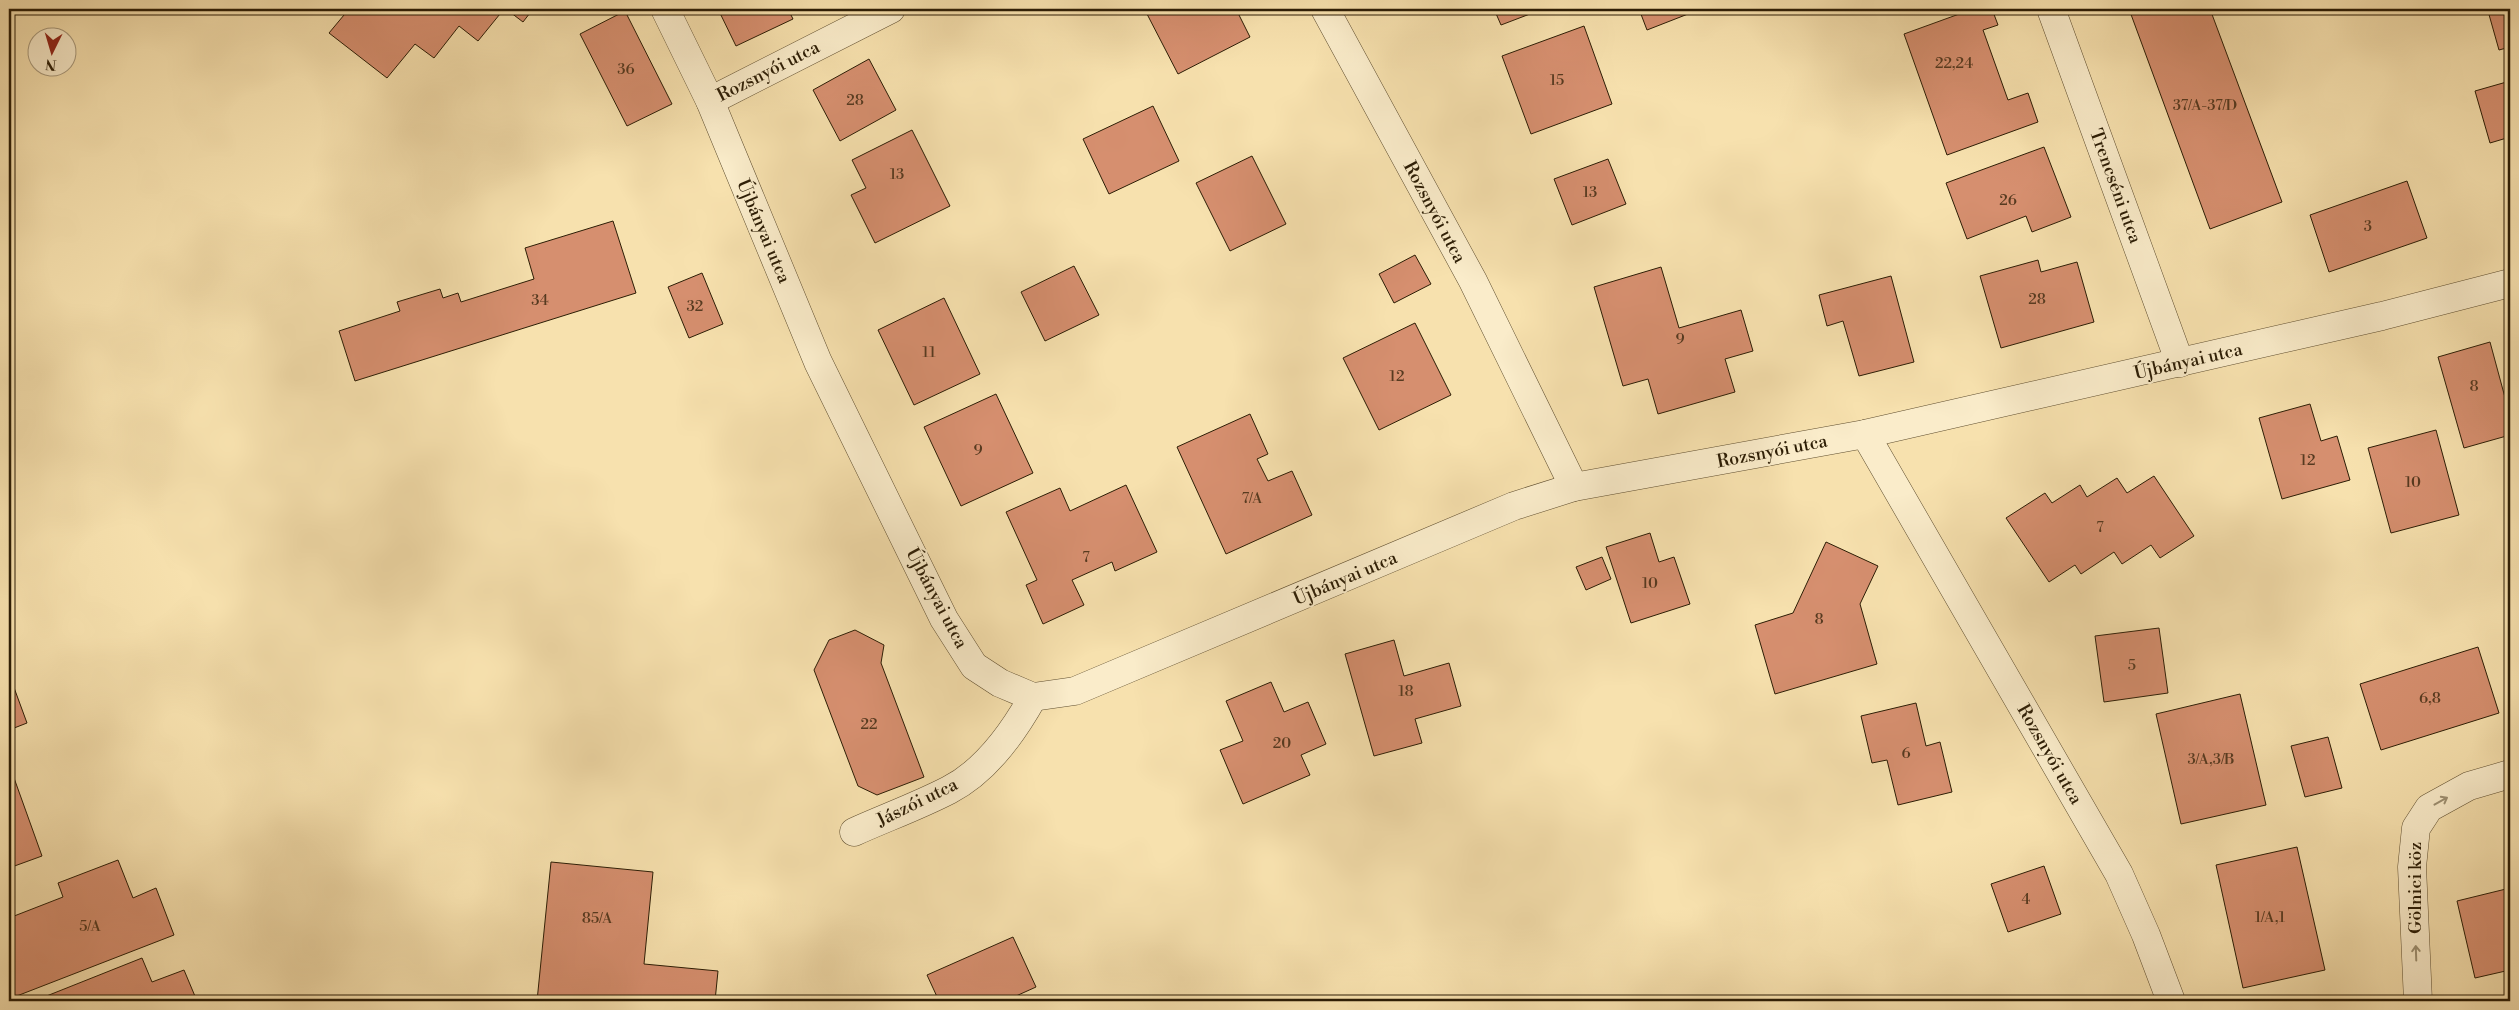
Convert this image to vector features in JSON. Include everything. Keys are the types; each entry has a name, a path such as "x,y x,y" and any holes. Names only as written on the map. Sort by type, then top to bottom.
{"street":[{"name":"Rozsnyói utca","path":"665,9 710,101 891,9"},
{"name":"Rozsnyói utca","path":"1325,9 1473,281 1574,488 1865,434 2119,874 2146,935 2171,1001"},
{"name":"Trencséni utca","path":"2051,9 2180,363"},
{"name":"Újbányai utca","path":"710,101 818,362 944,619 974,666 1000,683 1032,697 1075,691 1514,506 1574,488"},
{"name":"Újbányai utca","path":"1865,434 2382,316 2510,283"},
{"name":"Jászói utca","path":"854,832 950,789 989,760 1017,727 1032,697"},
{"name":"Gölnici köz","path":"2418,1001 2412,867 2416,828 2429,808 2468,786 2510,774"}],"building":[{"path":"349,9 504,9 478,41 459,26 434,58 415,44 387,78 329,33"},
{"path":"506,9 533,9 523,22"},
{"path":"718,9 788,9 793,19 736,46"},
{"path":"1158,9 1236,9 1250,37 1178,74 1147,14"},
{"path":"1494,9 1543,9 1501,25"},
{"path":"1639,9 1686,9 1688,14 1647,30"},
{"path":"1973,9 1992,9 1998,25 1983,30 2008,100 2028,93 2038,122 1947,155 1904,34"},
{"path":"2129,9 2210,9 2282,202 2210,229"},
{"path":"2510,9 2510,47 2499,50 2488,11"},
{"path":"625,11 672,104 627,126 580,34"},
{"path":"1584,26 1612,104 1531,134 1502,56"},
{"path":"869,59 896,110 840,141 813,90"},
{"path":"2510,81 2510,137 2490,143 2475,91"},
{"path":"1153,106 1179,161 1109,194 1083,139"},
{"path":"912,130 950,206 875,243 851,195 866,188 852,160"},
{"path":"2044,147 2071,217 2032,232 2026,216 1967,239 1946,183"},
{"path":"1252,156 1286,224 1230,251 1196,183"},
{"path":"1608,159 1626,204 1572,225 1554,179"},
{"path":"2407,181 2427,238 2329,272 2310,215"},
{"path":"613,221 636,293 355,381 339,331 400,311 397,302 440,289 443,298 458,293 461,302 534,279 525,248"},
{"path":"1415,255 1431,284 1394,303 1379,274"},
{"path":"2038,260 2041,272 2077,262 2094,322 2001,348 1980,276"},
{"path":"1074,266 1099,315 1045,341 1021,292"},
{"path":"1661,267 1679,328 1741,310 1753,351 1725,359 1735,392 1658,414 1648,379 1623,386 1594,287"},
{"path":"702,273 723,324 689,338 668,287"},
{"path":"1891,276 1914,362 1859,376 1843,321 1827,326 1819,295"},
{"path":"944,298 980,374 914,405 878,330"},
{"path":"1415,323 1451,395 1379,430 1343,358"},
{"path":"2490,342 2510,416 2510,435 2464,448 2438,357"},
{"path":"996,394 1033,473 961,506 924,427"},
{"path":"2310,404 2321,441 2337,436 2350,480 2282,499 2259,418"},
{"path":"1250,414 1268,454 1257,459 1268,481 1292,471 1312,515 1226,554 1177,447"},
{"path":"2436,430 2459,515 2391,533 2368,448"},
{"path":"2154,476 2194,536 2160,558 2151,545 2122,564 2114,552 2081,574 2075,565 2049,582 2006,518 2045,493 2052,503 2080,485 2087,497 2117,478 2127,493"},
{"path":"1126,485 1157,552 1115,571 1112,562 1072,580 1084,605 1043,624 1026,585 1037,580 1006,512 1060,488 1070,511"},
{"path":"1650,533 1659,562 1674,557 1690,604 1631,623 1606,547"},
{"path":"1826,542 1878,566 1860,604 1877,664 1775,694 1755,625 1793,613"},
{"path":"1602,557 1611,579 1586,590 1576,567"},
{"path":"2159,628 2168,693 2104,702 2095,636"},
{"path":"855,630 884,645 881,663 924,777 877,795 858,786 814,670 829,640"},
{"path":"1394,640 1404,676 1449,663 1461,706 1415,719 1422,743 1374,756 1345,654"},
{"path":"2478,647 2499,713 2381,750 2360,684"},
{"path":"9,674 27,723 9,730"},
{"path":"1271,682 1284,712 1308,702 1326,744 1301,755 1310,775 1243,804 1220,750 1243,741 1226,701"},
{"path":"2240,694 2266,805 2181,824 2156,714"},
{"path":"1916,703 1926,746 1940,742 1952,792 1898,805 1887,760 1872,763 1861,716"},
{"path":"2328,737 2342,788 2305,797 2291,746"},
{"path":"9,764 42,856 9,868"},
{"path":"2297,847 2325,970 2243,988 2216,865"},
{"path":"118,860 133,898 156,888 174,935 9,999 9,918 63,897 58,883"},
{"path":"551,862 653,872 644,964 718,971 715,1001 537,1001"},
{"path":"2044,866 2061,914 2008,932 1991,884"},
{"path":"2510,888 2510,970 2475,978 2457,901"},
{"path":"1013,937 1036,987 1005,1001 939,1001 927,975"},
{"path":"142,958 152,982 184,970 197,1001 34,1001"}]}
